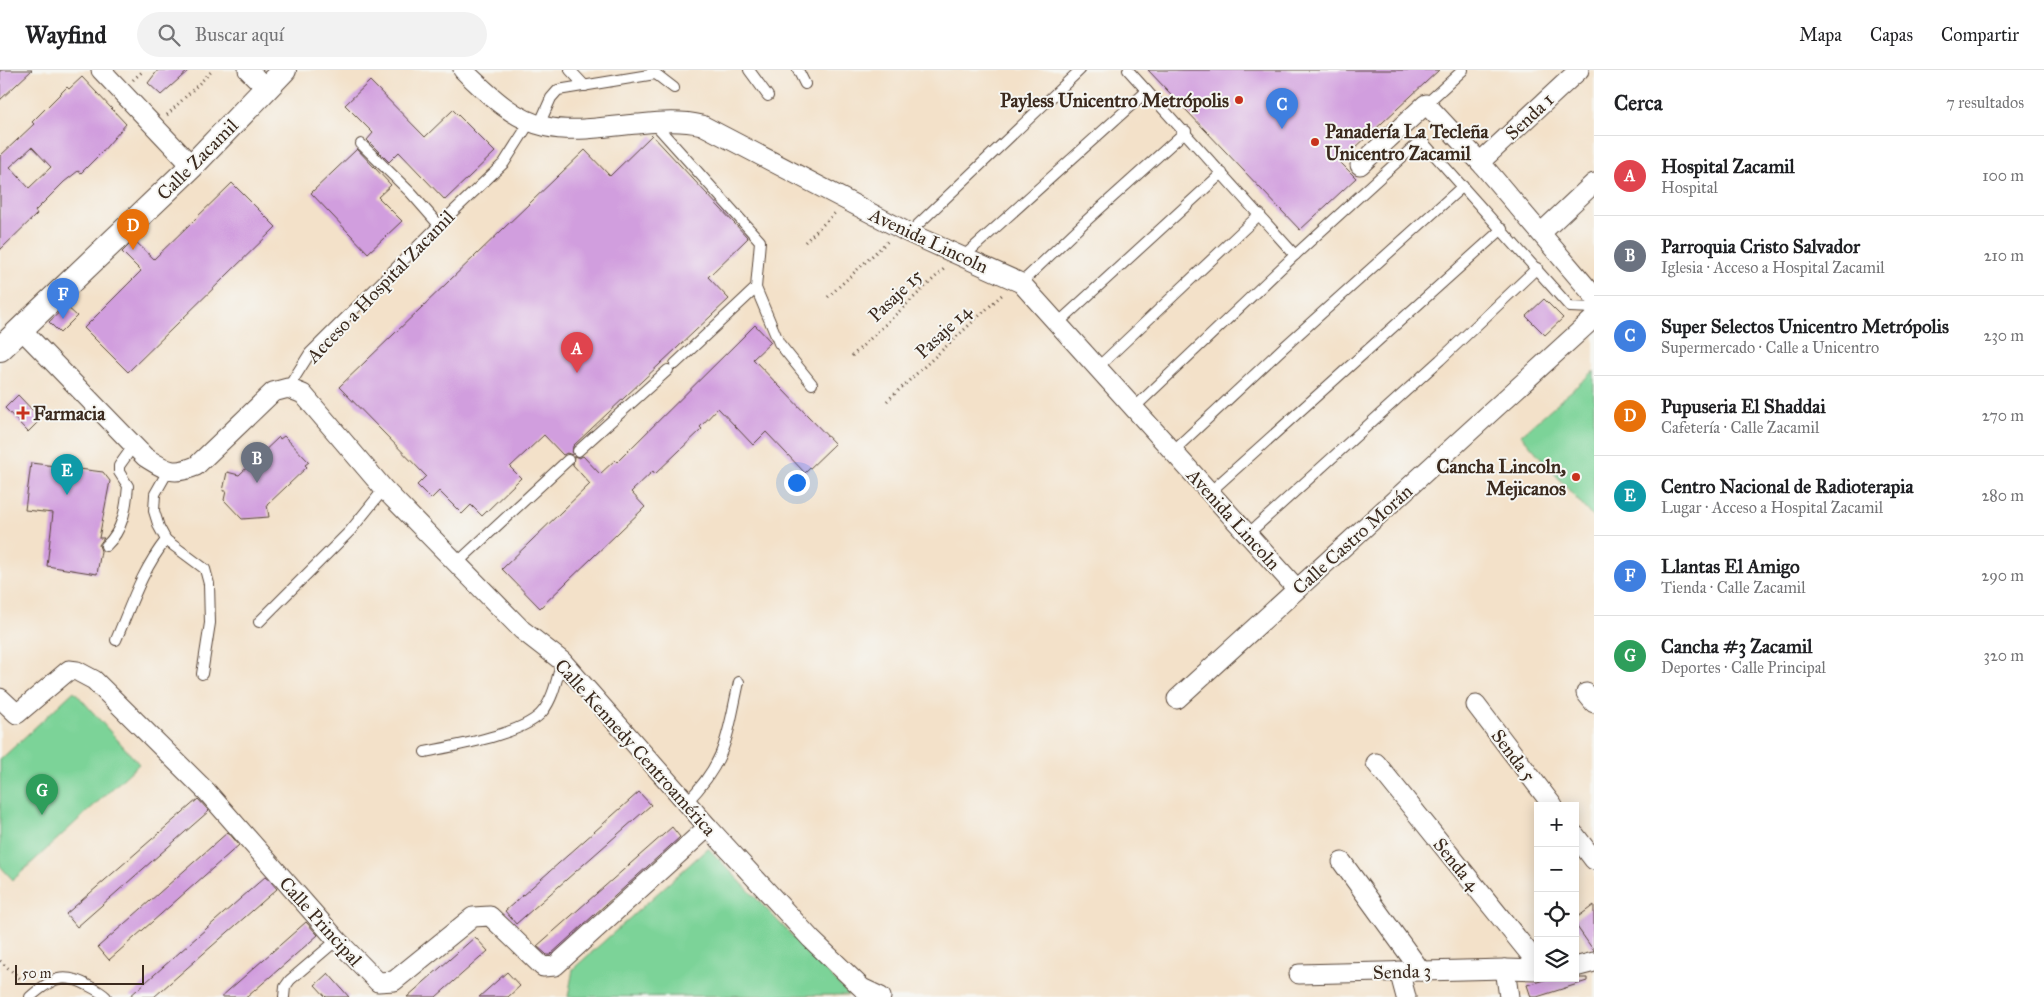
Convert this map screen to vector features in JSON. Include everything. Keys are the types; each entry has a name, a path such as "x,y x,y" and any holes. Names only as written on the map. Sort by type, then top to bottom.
{"street":[{"path":"101,70 192,166"},
{"path":"248,70 266,88"},
{"name":"Calle Zacamil","path":"0,349 192,166 284,70"},
{"name":"Avenida Lincoln","path":"463,70 497,102 535,123 565,129 682,120 702,125 905,231 1019,282 1297,589"},
{"name":"Senda 1","path":"1480,162 1579,70"},
{"path":"1360,165 1426,104 1542,232 1594,296"},
{"path":"1542,232 1594,183"},
{"name":"Calle Castro Morán","path":"1177,699 1594,318"},
{"path":"20,329 145,457 168,471 183,471 196,466 273,392 288,388"},
{"name":"Calle Kennedy Centroamérica","path":"288,388 303,394 384,488 522,630 562,661 686,803 811,939 862,988 881,997"},
{"name":"Calle Principal","path":"0,698 17,714 69,670 77,671 94,680 207,792 337,940 378,982 394,981 472,917 490,916 542,967 555,966 708,827"},
{"name":"Senda 5","path":"1476,705 1550,802"},
{"name":"Senda 4","path":"1376,763 1534,959"},
{"path":"1579,840 1594,860"},
{"path":"1342,862 1421,971"},
{"path":"1579,966 1594,962"},
{"path":"1505,969 1509,997"},
{"name":"Senda 3","path":"1299,974 1534,970"},
{"path":"1399,972 1406,997"}],"lane":[{"path":"570,70 585,86 654,72 674,88"},
{"path":"749,70 768,96"},
{"path":"798,70 806,84"},
{"path":"905,231 1080,70"},
{"path":"1128,70 1186,131 1295,255"},
{"path":"1426,104 1463,70"},
{"name":"Acceso a Hospital Zacamil","path":"288,388 310,354 504,163 535,123 555,92 585,86"},
{"path":"961,256 1147,91"},
{"path":"654,123 760,241 756,288 779,344 812,384"},
{"path":"1019,282 1186,131"},
{"path":"1134,408 1295,255 1421,140 1570,307 1594,308"},
{"path":"361,144 411,193 439,225"},
{"path":"1057,324 1222,173"},
{"path":"1173,451 1283,348 1463,186"},
{"path":"1097,368 1260,214"},
{"path":"1210,492 1502,229"},
{"path":"1248,534 1440,360 1537,268"},
{"path":"578,451 672,367 756,288"},
{"path":"106,546 116,537 122,526 128,486 119,472 120,466 134,445"},
{"path":"457,563 568,460"},
{"path":"168,471 155,494 154,512 166,540 204,570 209,584 210,624 202,674"},
{"path":"259,622 350,531 384,488"},
{"path":"116,640 142,577 153,557 166,540"},
{"path":"426,752 480,741 516,729 543,712 553,691 562,661"},
{"path":"686,803 715,769 726,744 739,682"},
{"path":"284,997 285,987 290,980 337,940"},
{"path":"30,997 44,985 56,979 70,977 106,997"}],"path":[{"path":"156,126 214,70"},
{"path":"804,242 847,201"},
{"path":"828,297 905,231"},
{"name":"Pasaje 15","path":"852,356 961,256"},
{"name":"Pasaje 14","path":"887,401 1019,282"},
{"path":"0,960 22,980"}],"green space":[{"name":"Cancha Lincoln, Mejicanos","path":"1594,371 1594,519 1521,435"},
{"path":"74,691 139,764 13,880 0,866 0,760"},
{"path":"708,848 849,995 568,997 573,969"}],"building":[{"path":"0,70 32,70 0,100"},
{"path":"158,70 189,70 161,95 148,83"},
{"path":"1148,70 1439,70 1340,162 1356,178 1300,230"},
{"path":"82,77 126,124 81,173 78,171 64,182 35,211 37,214 0,250 0,156 34,124 32,122 67,87 69,89","holes":["32,147 51,167 29,188 10,167"]},
{"path":"370,81 425,137 453,110 495,152 445,200 399,152 389,162 367,140 373,133 345,105"},
{"path":"652,135 748,238 708,277 729,299 573,446 572,455 567,453 563,455 544,435 510,467 521,478 482,516 471,505 462,514 439,491 431,499 417,485 426,476 339,387 585,150 610,176"},
{"path":"357,149 391,185 378,197 402,221 368,253 311,193"},
{"path":"232,183 276,227 128,372 84,328 141,271 122,252 134,240 154,259"},
{"path":"1544,299 1563,318 1545,335 1526,316"},
{"path":"66,306 77,316 60,333 49,322"},
{"path":"755,325 771,342 753,359 835,444 805,473 766,432 753,445 718,408 700,427 702,429 655,474 653,471 631,492 645,507 540,608 502,569 590,484 573,465 574,456 579,458 583,456 600,474 615,460 617,462"},
{"name":"Farmacia","path":"18,395 41,419 28,432 5,408"},
{"path":"284,436 309,462 305,465 307,467 267,505 269,517 242,519 224,500 226,491 223,491 227,472 239,475 279,437 280,439"},
{"path":"31,463 103,472 110,481 99,538 104,538 99,545 101,551 97,574 47,566 53,513 25,510"},
{"path":"639,792 651,805 516,924 505,911"},
{"path":"198,799 209,811 77,927 66,914"},
{"path":"672,827 680,837 550,955 547,955 537,946"},
{"path":"228,832 239,845 109,960 98,947"},
{"path":"266,876 277,889 154,997 129,997"},
{"path":"1594,905 1594,951 1579,930 1579,916"},
{"path":"306,922 318,935 247,997 221,997"},
{"path":"475,937 488,951 436,997 407,997"},
{"path":"507,972 520,986 508,997 479,997"},
{"path":"328,973 349,997 326,997 315,985"},
{"path":"1579,978 1587,978 1587,981 1537,997 1531,997 1527,985 1537,982 1579,982"}],"place":[{"name":"Payless Unicentro Metrópolis","path":"1239,100"},
{"name":"Super Selectos Unicentro Metrópolis","path":"1282,129"},
{"name":"Panadería La Tecleña Unicentro Zacamil","path":"1315,142"},
{"name":"Pupuseria El Shaddai","path":"133,250"},
{"name":"Llantas El Amigo","path":"63,319"},
{"name":"Hospital Zacamil","path":"577,373"},
{"name":"Farmacia","path":"23,413"},
{"name":"Cancha Lincoln, Mejicanos","path":"1576,477"},
{"name":"Parroquia Cristo Salvador","path":"257,483"},
{"name":"Centro Nacional de Radioterapia","path":"67,495"},
{"name":"Cancha #3 Zacamil","path":"42,815"}]}
